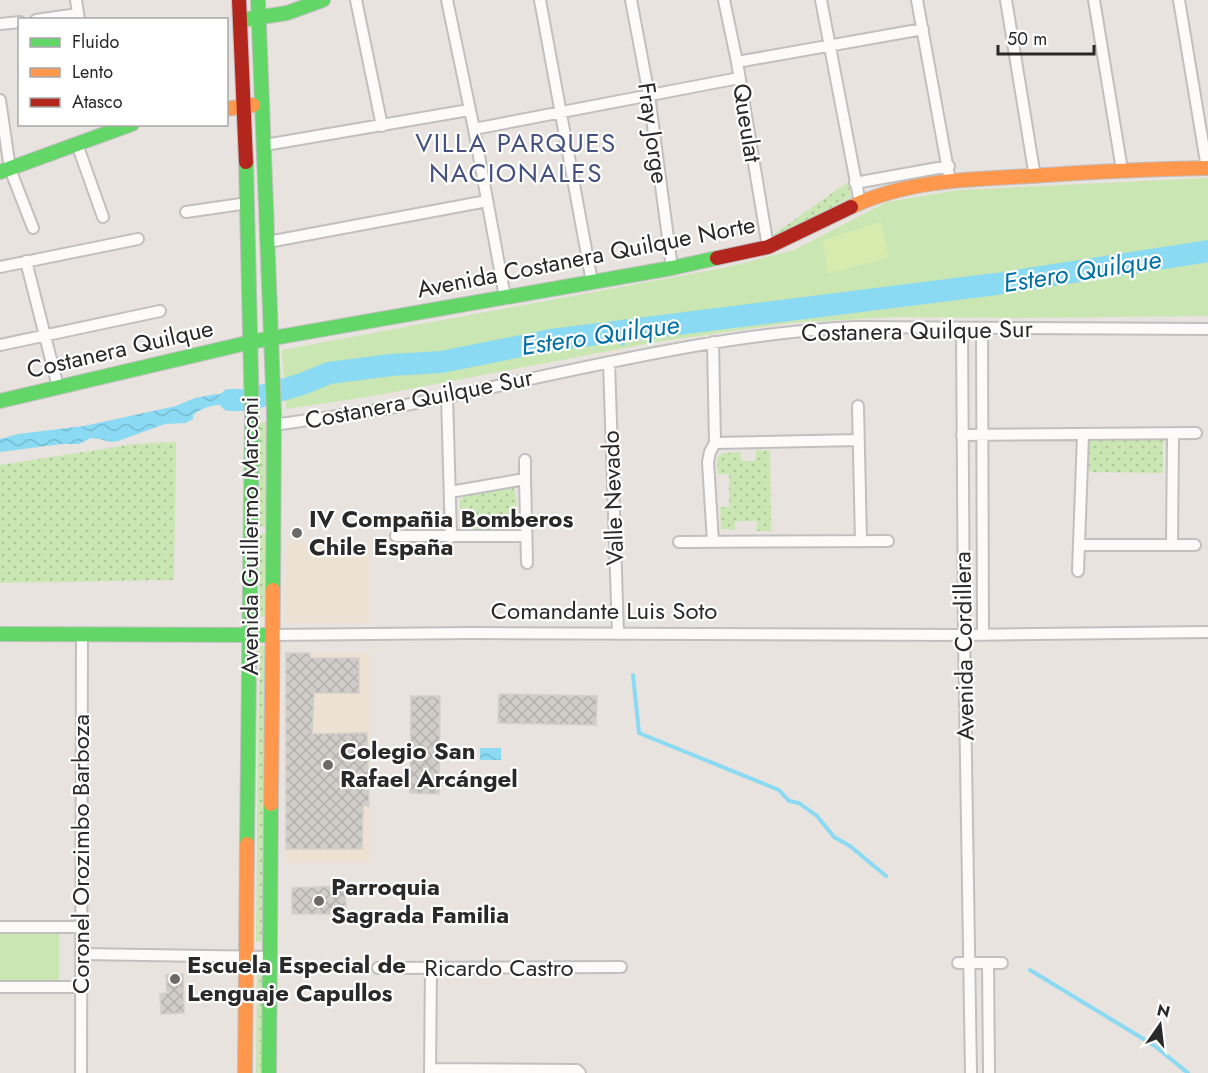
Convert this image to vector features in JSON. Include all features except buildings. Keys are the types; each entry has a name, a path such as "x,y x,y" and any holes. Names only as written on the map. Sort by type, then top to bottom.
{"main road":[{"name":"Avenida Guillermo Marconi","path":"239,0 233,20 243,107 248,203 252,383 245,1073"},
{"name":"Avenida Guillermo Marconi","path":"258,0 274,419 269,1073"},
{"path":"233,20 287,13 323,0"},
{"path":"228,109 262,104"},
{"path":"5,170 77,144 95,131 121,126"},
{"name":"Avenida Costanera Quilque Norte","path":"251,342 672,268 768,247 860,203 905,188 951,181 1122,170 1207,168"},
{"name":"Costanera Quilque","path":"0,401 251,342"},
{"path":"251,530 273,530"},
{"name":"Comandante Luis Soto","path":"0,634 272,635"}],"street":[{"path":"76,0 79,17"},
{"path":"356,0 382,126"},
{"path":"447,0 505,297"},
{"path":"540,0 592,282"},
{"name":"Fray Jorge","path":"631,0 649,95 672,268"},
{"name":"Queulat","path":"724,0 737,62 768,247"},
{"path":"821,0 860,203"},
{"path":"917,0 951,181"},
{"path":"1006,0 1035,177"},
{"path":"1094,0 1122,170"},
{"path":"1179,0 1207,168"},
{"path":"0,24 18,22"},
{"path":"737,62 922,29"},
{"path":"474,129 739,78"},
{"path":"0,100 5,170 33,228"},
{"path":"265,145 469,110"},
{"path":"77,144 104,217"},
{"path":"855,183 949,166"},
{"path":"268,242 487,201"},
{"path":"186,212 248,203"},
{"path":"0,267 138,238"},
{"path":"26,261 58,387"},
{"path":"0,345 160,311"},
{"name":"Costanera Quilque Sur","path":"274,419 393,407 712,342 819,329 855,327 1208,329"},
{"name":"Avenida Cordillera","path":"962,329 971,1073"},
{"name":"Avenida Cordillera","path":"982,329 983,635"},
{"path":"712,342 715,443 708,462 713,542"},
{"name":"Valle Nevado","path":"609,362 618,634"},
{"path":"447,396 451,537"},
{"path":"858,406 861,541"},
{"path":"962,435 1173,435 1196,433"},
{"path":"1078,571 1083,435"},
{"path":"1172,545 1173,435"},
{"path":"715,443 859,440"},
{"path":"525,460 527,563"},
{"path":"450,492 525,479"},
{"path":"396,536 526,536"},
{"path":"679,542 888,541"},
{"path":"1079,545 1195,545"},
{"name":"Comandante Luis Soto","path":"272,635 983,635 1208,632"},
{"name":"Coronel Orozimbo Barboza","path":"81,1073 82,635"},
{"path":"0,927 81,927"},
{"path":"81,954 270,957"},
{"path":"958,963 1002,963"},
{"path":"988,963 988,1073"},
{"name":"Ricardo Castro","path":"378,968 621,967"},
{"path":"431,968 430,1071 577,1070 580,1073"},
{"path":"0,987 81,987"}],"shaded area":[{"path":"286,542 369,542 369,623 286,623"},
{"name":"Colegio San Rafael Arcángel","path":"286,653 370,653 370,862 286,862"}],"green space":[{"path":"1208,178 1208,316 894,317 791,323 656,342 373,396 286,409 282,350 728,267 794,250 887,202 959,190"},
{"path":"848,182 851,197 774,238 774,234"},
{"path":"881,222 889,257 828,274 823,240"},
{"path":"267,421 267,526 258,526 259,424"},
{"path":"1087,439 1163,440 1163,473 1087,472"},
{"path":"176,442 174,580 0,583 0,465 135,444"},
{"path":"756,450 770,450 771,531 756,531 757,521 735,521 735,530 721,529 720,507 729,507 729,474 718,474 717,458 723,453 740,452 742,461 755,461"},
{"path":"513,487 517,502 514,529 464,529 460,524 460,500 466,495"},
{"path":"267,533 266,616 259,617 260,534"},
{"path":"259,646 267,646 264,942 256,942"},
{"path":"0,933 59,933 59,982 0,983"},
{"path":"257,971 265,971 264,1073 256,1073"}],"water":[{"path":"248,391 247,410 227,404 212,406 199,411 193,415 193,419 186,423 165,424 118,441 110,442 91,438 79,444 0,452 0,439 18,434 84,426 176,406 195,398 217,394 239,396"},
{"path":"480,748 501,748 501,760 480,760"}],"waterway":[{"name":"Estero Quilque","path":"230,400 248,400 302,384 329,373 391,365 441,362 551,340 996,284 1208,251"},
{"path":"612,332 623,344"},
{"path":"633,675 639,733 779,790 789,801 799,803 817,816 834,837 850,846 886,876"},
{"path":"1030,970 1155,1046 1188,1073"}],"traffic: fast":[{"path":"258,0 274,414 273,590"},
{"path":"248,19 287,13 323,0"},
{"path":"0,172 126,126"},
{"path":"246,162 252,417 247,844"},
{"path":"0,401 251,342 672,268 717,258"},
{"path":"0,634 272,635"},
{"path":"269,1073 271,804"}],"traffic: slow":[{"path":"228,109 253,105"},
{"path":"851,207 894,191 939,182 1208,168"},
{"path":"271,804 273,590"},
{"path":"245,1073 247,844"}],"traffic: jam":[{"path":"239,0 246,162"},
{"path":"717,258 768,247 851,207"}],"place":[{"name":"IV Compañia Bomberos Chile España","path":"297,533"},
{"name":"Colegio San Rafael Arcángel","path":"328,765"},
{"name":"Parroquia Sagrada Familia","path":"319,901"},
{"name":"Escuela Especial de Lenguaje Capullos","path":"175,979"}],"district":[{"name":"VILLA PARQUES NACIONALES","path":"516,158"}]}
